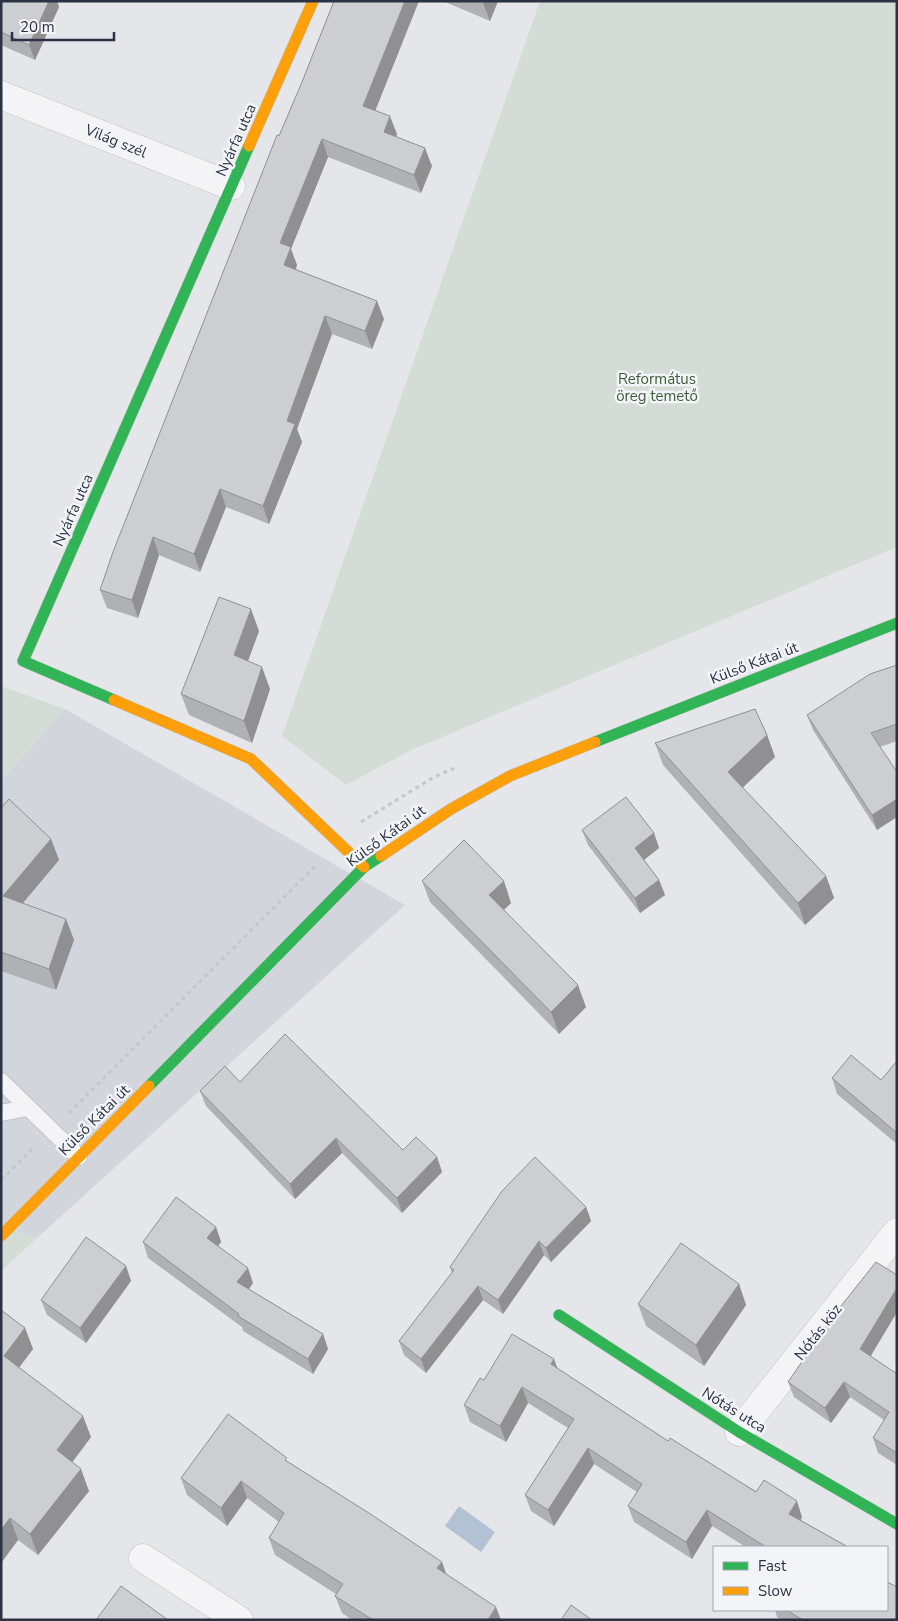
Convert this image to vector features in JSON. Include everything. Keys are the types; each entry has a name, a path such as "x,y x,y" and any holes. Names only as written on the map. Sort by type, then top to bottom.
{"street":[{"name":"Nyárfa utca","path":"313,1 23,661 251,759 364,867"},
{"name":"Világ szél","path":"1,95 231,186"},
{"name":"Külső Kátai út","path":"1,1236 364,867 451,809 510,776 897,622"},
{"name":"Nótás köz","path":"739,1432 897,1232"},
{"name":"Nótás utca","path":"559,1315 739,1432 897,1524"},
{"path":"143,1558 240,1620"}],"lane":[{"path":"1,1081 79,1157"},
{"path":"1,1113 27,1108"}],"shaded area":[{"path":"65,709 405,905 36,1239 1,1224 1,780"}],"green space":[{"name":"Református öreg temető","path":"540,1 897,1 897,547 411,750 346,785 282,736"},
{"path":"1,686 65,709 1,780"},
{"path":"1,1224 36,1239 1,1271"}],"water":[{"path":"459,1506 495,1532 481,1552 445,1526"}],"building":[{"path":"1,1 49,1 29,45 1,32"},
{"path":"334,1 405,1 363,106 390,116 384,132 425,148 414,175 322,139 280,243 291,247 284,265 377,301 365,331 325,316 287,421 295,424 263,506 220,489 194,554 153,537 132,600 100,590 113,552 277,135 279,136 302,82"},
{"path":"219,597 251,609 234,655 262,667 244,721 181,694"},
{"path":"897,665 897,724 871,733 897,772 897,799 872,815 807,715 870,674"},
{"path":"755,709 767,735 728,772 826,876 798,903 655,743"},
{"path":"626,797 654,833 635,848 659,880 635,898 582,830"},
{"path":"9,799 51,839 3,896 66,919 49,969 1,952 1,808"},
{"path":"464,840 504,881 489,895 578,985 551,1012 422,881"},
{"path":"285,1034 403,1150 416,1137 437,1157 397,1198 336,1138 290,1184 200,1091 225,1066 240,1082"},
{"path":"851,1055 881,1080 897,1061 897,1133 832,1078"},
{"path":"535,1157 586,1207 546,1248 539,1241 498,1300 478,1286 421,1359 399,1341 454,1270 450,1267 502,1191"},
{"path":"176,1197 216,1227 207,1238 248,1268 237,1282 323,1334 308,1359 238,1316 239,1314 143,1242"},
{"path":"86,1237 126,1266 80,1328 41,1300"},
{"path":"681,1243 739,1284 696,1345 638,1304"},
{"path":"876,1262 897,1275 897,1288 860,1349 897,1374 897,1453 873,1438 889,1412 844,1382 825,1408 788,1382 833,1316"},
{"path":"1,1310 25,1328 4,1356 83,1416 57,1450 81,1469 30,1534 10,1518 1,1530"},
{"path":"512,1334 554,1359 551,1364 668,1441 670,1438 756,1492 764,1480 797,1501 789,1514 846,1546 764,1546 707,1510 686,1542 628,1506 642,1484 588,1448 548,1510 525,1495 574,1419 522,1387 500,1426 464,1405 480,1378 484,1380"},
{"path":"228,1414 287,1458 285,1460 442,1562 437,1568 496,1607 488,1620 373,1620 335,1596 343,1584 269,1538 284,1513 241,1481 221,1508 181,1478"},
{"path":"888,1582 897,1587 897,1620 803,1620 788,1611 888,1611"},
{"path":"121,1586 168,1620 96,1620"},
{"path":"571,1605 592,1620 561,1620"}],"traffic: fast":[{"path":"114,700 23,661 249,146"},
{"path":"595,742 897,623"},
{"path":"149,1086 364,867 381,856"},
{"path":"559,1315 739,1432 897,1524"}],"traffic: slow":[{"path":"249,146 313,1"},
{"path":"114,700 251,759 364,867"},
{"path":"381,856 451,809 510,776 595,742"},
{"path":"1,1236 149,1086"}]}
